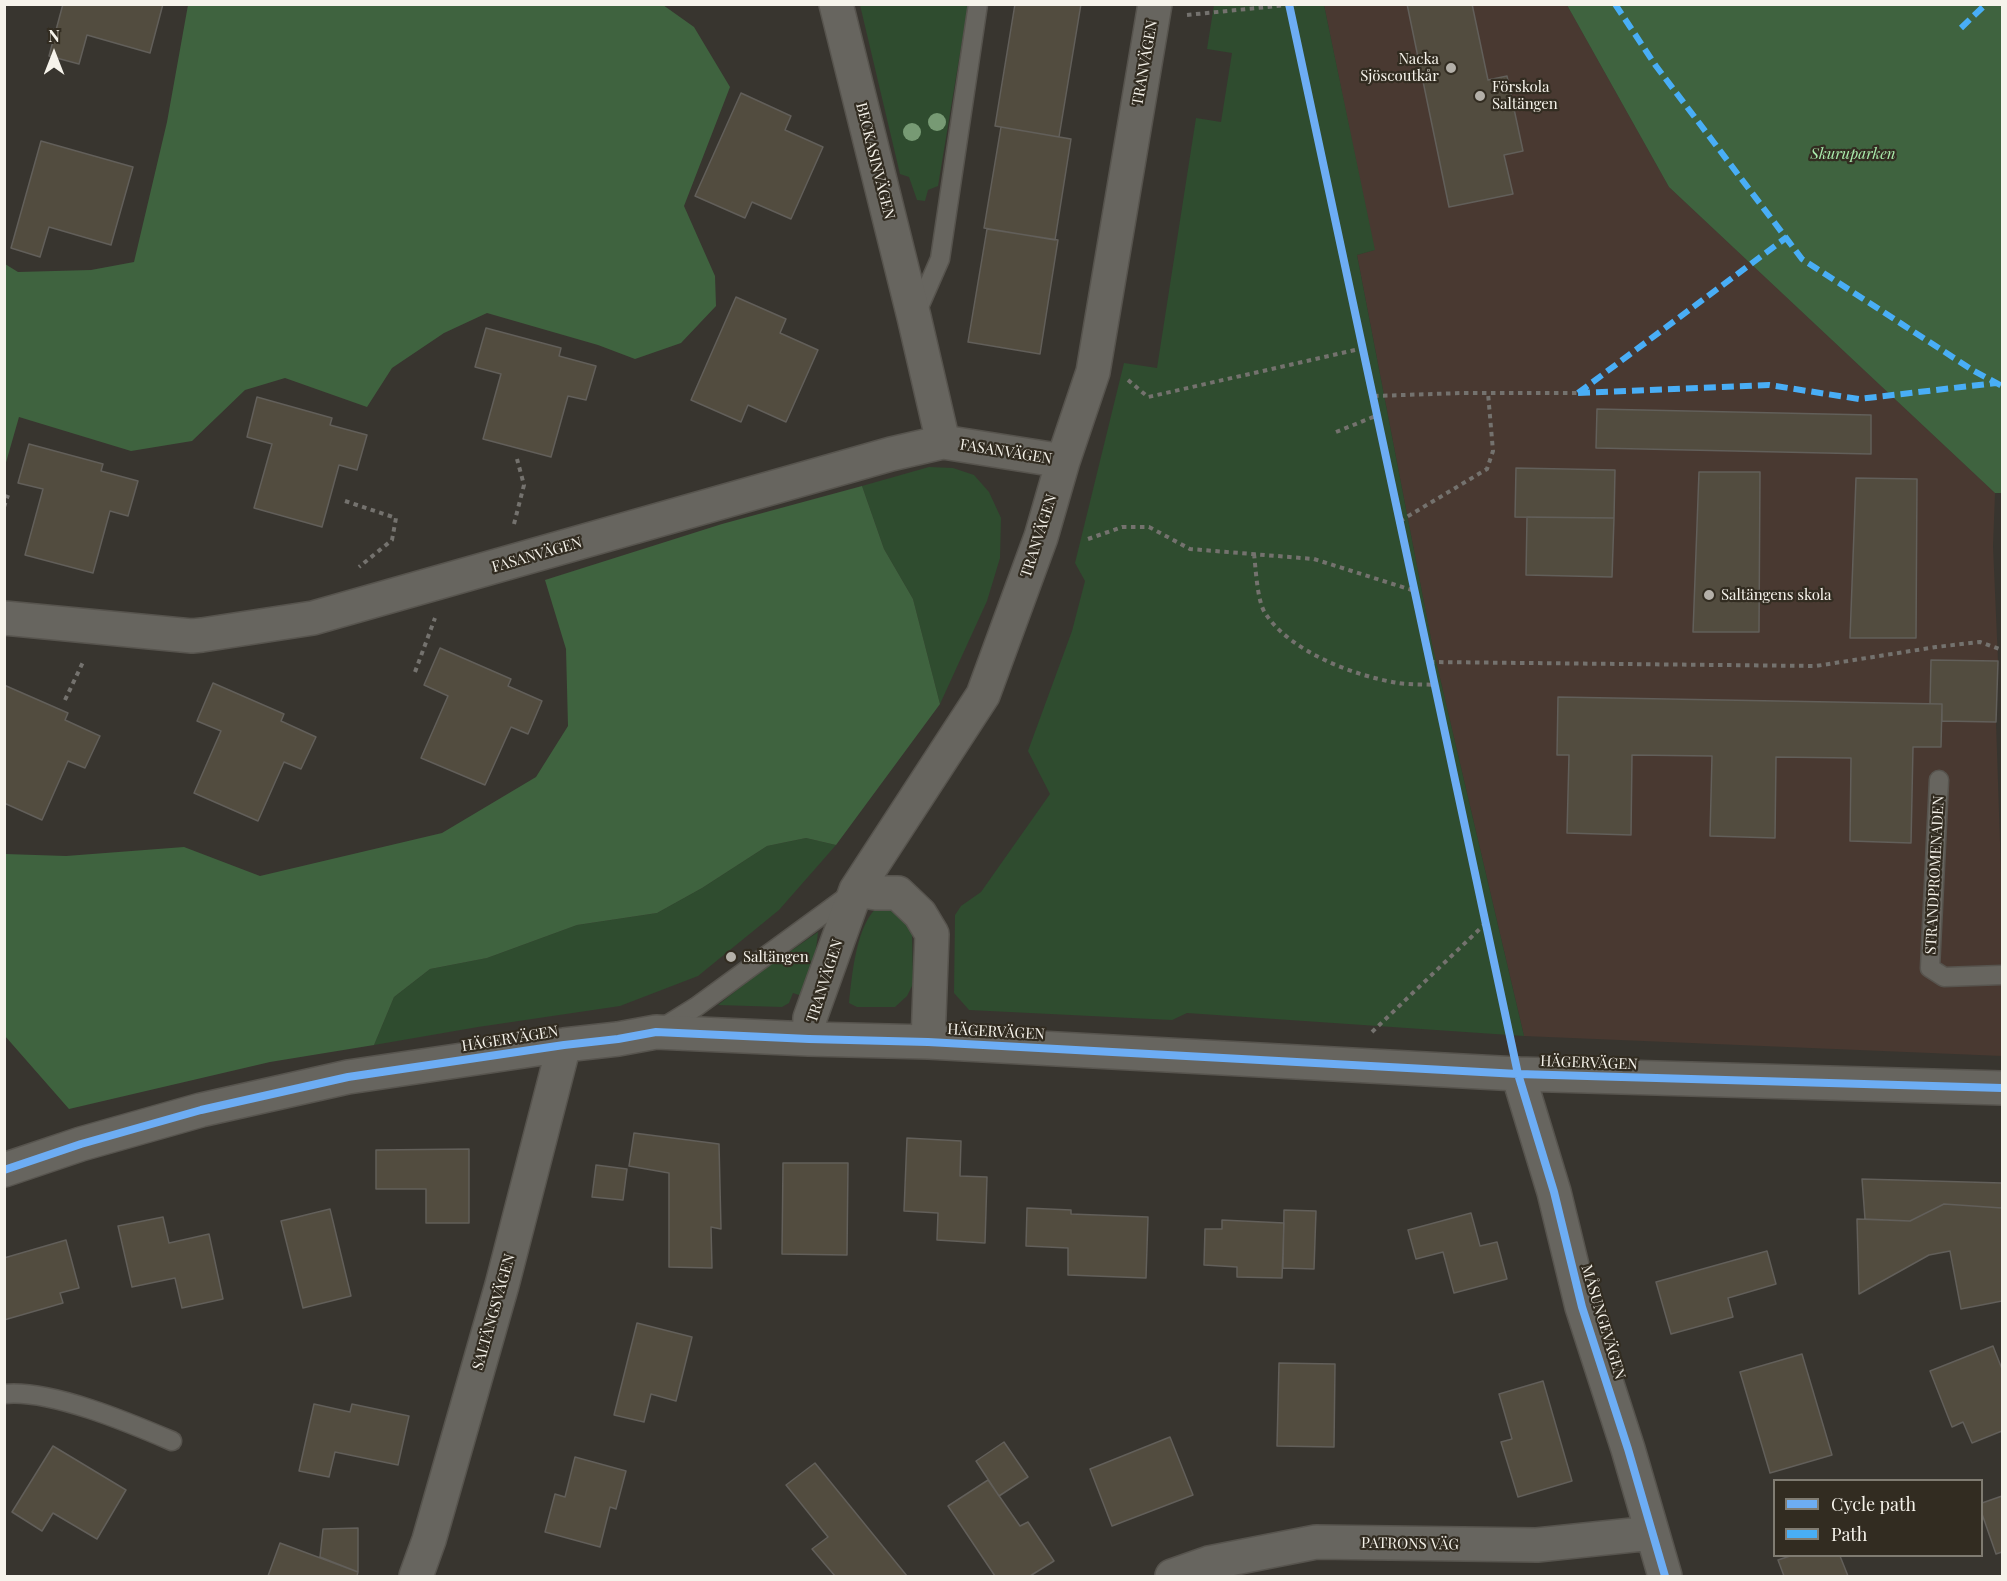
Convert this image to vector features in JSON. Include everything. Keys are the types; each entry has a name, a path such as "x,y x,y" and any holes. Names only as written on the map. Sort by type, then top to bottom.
{"street":[{"name":"BECKASINVÄGEN","path":"836,4 943,442"},
{"name":"TRANVÄGEN","path":"808,1039 810,1018 856,890 983,695 1041,537 1093,372 1154,11"},
{"name":"FASANVÄGEN","path":"4,618 192,636 313,618 891,454 943,442 1063,462"},
{"path":"856,890 898,893 920,914 932,934 928,1042"},
{"name":"HÄGERVÄGEN","path":"4,1170 81,1144 224,1105 348,1077 656,1032 928,1042 1518,1074 2002,1088"},
{"name":"SALTÄNGSVÄGEN","path":"416,1576 429,1540 502,1285 564,1045"},
{"name":"MÅSUNGEVÄGEN","path":"1518,1074 1554,1192 1582,1307 1628,1449 1665,1576"},
{"name":"PATRONS VÄG","path":"1172,1576 1209,1563 1316,1542 1537,1545 1652,1533"}],"lane":[{"path":"914,317 940,259 978,4"},
{"name":"STRANDPROMENADEN","path":"1939,780 1930,968 1944,977 2002,975"},
{"name":"TRANVÄGEN","path":"656,1032 696,1007 856,890"},
{"path":"4,1394 46,1398 82,1407 124,1420 172,1441"}],"path":[{"path":"1154,11 1292,5 1292,17"},
{"path":"1361,336 1366,357"},
{"path":"1093,372 1126,378 1148,397 1364,348"},
{"path":"1372,387 1380,425"},
{"path":"1400,521 1487,469 1494,451 1488,393"},
{"path":"1374,396 1578,393"},
{"path":"1336,432 1378,415"},
{"path":"517,459 524,485 512,529 520,560"},
{"path":"4,507 8,495"},
{"path":"343,609 344,580 392,540 396,518 345,501"},
{"path":"1398,511 1402,533"},
{"path":"1088,539 1122,527 1149,527 1190,549 1314,559 1415,591"},
{"path":"1254,554 1264,612 1284,635 1314,654 1351,671 1398,683 1436,685"},
{"path":"1412,580 1417,602"},
{"path":"415,672 438,609"},
{"path":"65,700 99,627"},
{"path":"1430,662 1816,666 1980,642 2002,650"},
{"path":"1428,652 1438,696"},
{"path":"1484,911 1489,934"},
{"path":"1368,1036 1486,922"}],"shaded area":[{"name":"Saltängens skola","path":"1324,5 1567,5 1669,187 1995,493 1993,546 1998,661 1996,722 2002,903 2002,1056 1524,1036 1432,644 1357,255 1374,250"}],"green space":[{"path":"188,5 663,5 694,27 730,87 684,206 715,276 716,306 681,343 635,359 598,345 487,313 444,333 392,368 367,407 285,378 245,390 192,441 131,451 19,417 5,466 5,264 18,272 91,270 134,262 167,122"},
{"path":"860,5 968,5 938,186 928,190 925,201 917,200 909,177 900,174"},
{"path":"1214,5 1324,5 1375,250 1357,255 1432,644 1524,1036 1187,1013 1172,1020 969,1010 954,993 955,915 961,906 981,892 1050,794 1028,751 1072,631 1085,581 1075,563 1124,363 1157,368 1196,118 1221,122 1232,53 1207,49"},
{"name":"Skuruparken","path":"1567,5 2002,5 2002,493 1995,493 1669,187"},
{"path":"929,467 953,468 974,475 989,492 1001,518 1000,558 987,601 940,704 913,599 884,549 862,486"},
{"path":"862,486 884,549 913,599 940,704 836,845 806,838 767,846 702,888 657,913 577,925 487,958 430,969 394,997 374,1045 270,1062 69,1109 5,1036 5,854 66,856 184,847 260,876 442,833 536,777 568,726 566,649 545,580 722,524"},
{"path":"806,838 836,845 779,910 698,976 620,1006 374,1045 394,997 430,969 487,958 577,925 657,913 702,888 767,846"},
{"path":"880,905 892,907 901,913 912,933 913,984 907,996 895,1007 857,1007 849,1003 860,936 872,913"},
{"path":"818,932 805,997 793,993 789,1003 782,1007 718,1005 756,975"}],"building":[{"path":"63,4 163,4 150,53 87,35 79,64 49,56"},
{"path":"1015,4 1081,4 1059,137 995,126"},
{"name":"Nacka Sjöscoutkår","path":"1407,4 1472,4 1488,80 1507,76 1523,151 1504,155 1513,194 1449,207"},
{"path":"741,93 791,116 785,130 823,147 791,219 752,202 745,218 695,196"},
{"path":"1001,127 1071,139 1055,240 984,228"},
{"path":"41,141 133,167 111,245 49,227 40,257 11,248"},
{"path":"987,229 1058,240 1040,354 968,342"},
{"path":"736,297 786,319 780,333 818,350 786,422 748,405 741,422 691,400"},
{"path":"486,328 561,348 559,356 596,366 586,400 568,396 551,457 483,439 501,374 475,367"},
{"path":"257,397 332,418 330,425 367,435 357,470 339,465 322,527 254,508 272,444 247,437"},
{"path":"1597,409 1871,415 1871,454 1596,448"},
{"path":"29,444 103,464 101,471 138,481 128,516 110,511 93,573 25,555 43,489 18,483"},
{"path":"1516,468 1615,470 1614,518 1515,517"},
{"path":"1699,472 1760,472 1759,632 1693,632"},
{"path":"1856,478 1917,479 1916,638 1850,638"},
{"path":"1527,517 1614,518 1612,577 1526,575"},
{"path":"440,648 511,679 508,686 542,701 528,734 511,727 485,785 421,758 448,696 424,685"},
{"path":"1931,660 1998,661 1996,722 1942,721 1942,704 1930,704"},
{"path":"213,683 284,714 281,721 316,737 301,769 284,762 258,821 194,793 221,731 197,721"},
{"path":"4,685 68,713 65,720 100,736 85,768 68,761 42,820 4,803"},
{"path":"1558,697 1942,704 1941,747 1913,747 1911,843 1850,841 1851,758 1776,757 1775,838 1710,836 1712,756 1632,755 1631,835 1567,833 1569,755 1557,755"},
{"path":"634,1133 719,1144 721,1229 711,1227 712,1268 669,1267 669,1173 629,1166"},
{"path":"907,1138 961,1141 960,1176 987,1177 985,1243 937,1240 938,1213 904,1211"},
{"path":"469,1149 469,1223 426,1223 426,1189 376,1189 376,1150"},
{"path":"783,1163 848,1163 847,1255 782,1254"},
{"path":"596,1165 627,1169 623,1200 592,1197"},
{"path":"1862,1179 2002,1183 2002,1208 1944,1204 1910,1221 1865,1219"},
{"path":"1944,1204 2002,1208 2002,1301 1961,1309 1950,1251 1929,1255 1859,1294 1857,1219 1910,1221"},
{"path":"1027,1208 1071,1210 1071,1214 1148,1217 1146,1278 1068,1275 1068,1248 1026,1246"},
{"path":"330,1209 351,1296 303,1308 281,1221"},
{"path":"1284,1210 1316,1211 1314,1269 1283,1268"},
{"path":"1471,1213 1480,1246 1497,1242 1507,1279 1454,1293 1443,1252 1416,1259 1408,1230"},
{"path":"163,1217 169,1243 209,1234 223,1299 182,1308 175,1278 132,1287 118,1226"},
{"path":"1222,1220 1284,1223 1282,1278 1237,1277 1237,1267 1204,1265 1205,1229 1222,1229"},
{"path":"66,1240 79,1288 60,1293 63,1303 4,1320 4,1258"},
{"path":"1767,1251 1776,1284 1728,1298 1733,1317 1671,1334 1656,1282"},
{"path":"637,1323 692,1337 676,1401 651,1394 644,1422 614,1415"},
{"path":"1993,1346 2002,1369 2002,1431 1972,1443 1963,1422 1952,1427 1930,1371"},
{"path":"1802,1354 1832,1455 1770,1473 1740,1372"},
{"path":"1279,1363 1335,1364 1334,1447 1277,1446"},
{"path":"1543,1381 1572,1481 1518,1497 1501,1442 1512,1439 1499,1394"},
{"path":"314,1404 350,1412 352,1404 409,1416 398,1465 335,1452 329,1477 299,1471"},
{"path":"1170,1437 1193,1495 1112,1526 1090,1469"},
{"path":"1004,1442 1028,1477 999,1496 976,1461"},
{"path":"53,1446 126,1490 97,1539 53,1513 42,1531 12,1512"},
{"path":"575,1457 626,1471 616,1509 610,1507 600,1547 545,1532 555,1494 565,1497"},
{"path":"815,1463 907,1576 835,1576 812,1549 828,1537 786,1485"},
{"path":"988,1480 1020,1526 1028,1522 1054,1561 1030,1576 995,1576 948,1506"},
{"path":"2002,1496 2002,1552 1996,1554 1983,1517 1983,1503"},
{"path":"358,1528 358,1572 320,1557 323,1529"},
{"path":"280,1543 358,1572 357,1576 268,1576"},
{"path":"1787,1557 1840,1557 1848,1576 1784,1576 1778,1560"}],"marked path":[{"path":"1615,4 1656,66 1802,259 1974,371 2002,386"},
{"path":"1961,28 1986,4"},
{"path":"1578,393 1787,237"},
{"path":"1578,393 1769,385 1859,399 1996,383"}],"cycle path":[{"path":"1289,4 1518,1074 1554,1192 1582,1307 1628,1449 1665,1576"},
{"path":"4,1170 81,1144 201,1110 348,1077 656,1032 928,1042 1518,1074 2002,1088"}],"place":[{"name":"Nacka Sjöscoutkår","path":"1451,68"},
{"name":"Förskola Saltängen","path":"1480,96"},
{"name":"Saltängens skola","path":"1709,595"},
{"name":"Saltängen","path":"731,957"}]}
